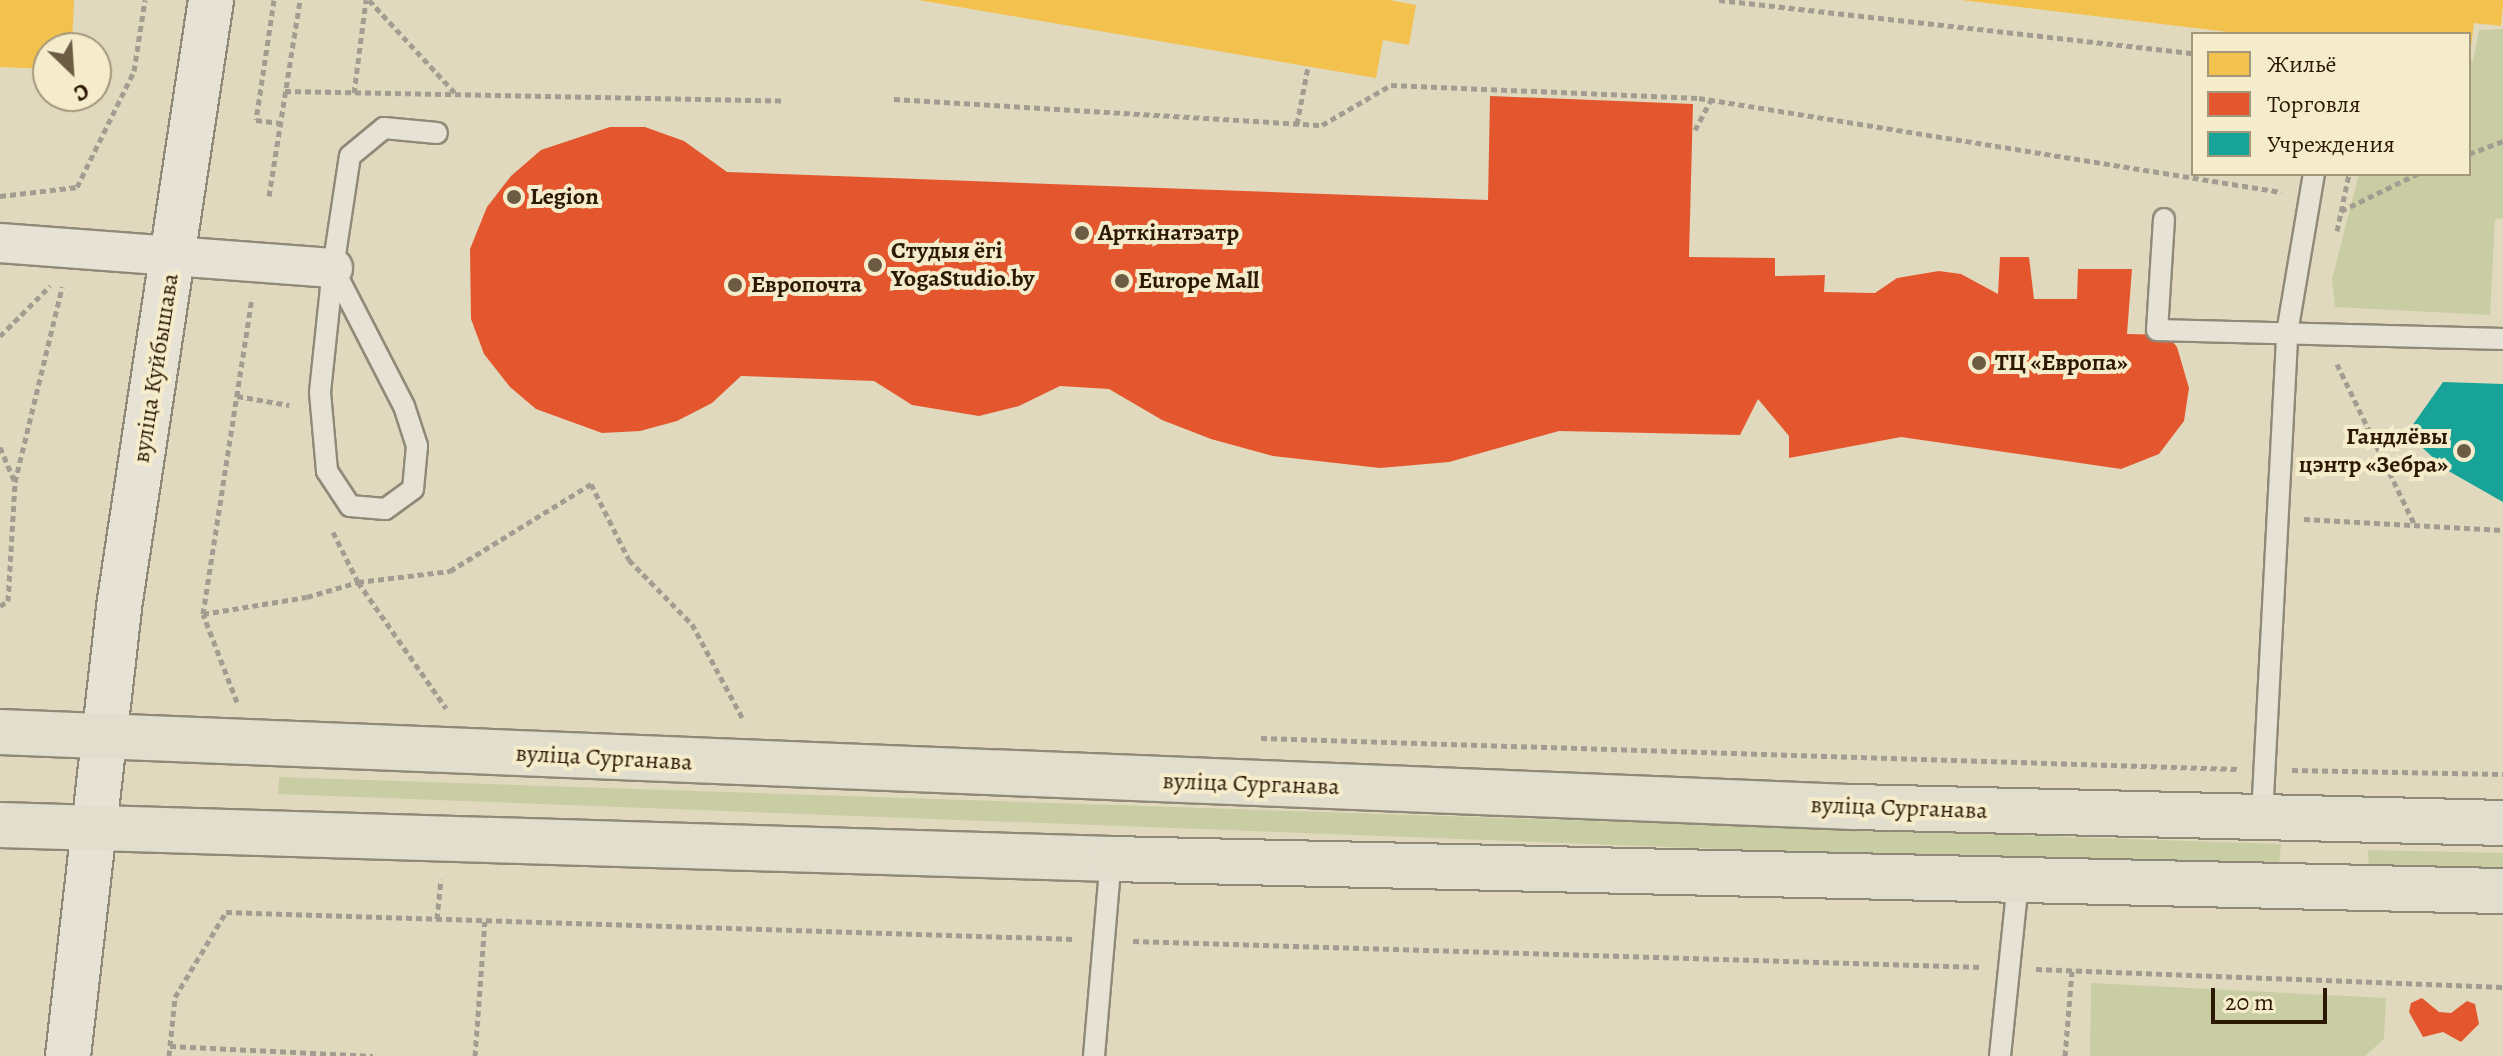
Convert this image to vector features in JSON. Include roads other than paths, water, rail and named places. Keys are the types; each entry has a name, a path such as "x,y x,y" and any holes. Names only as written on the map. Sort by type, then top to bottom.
{"main road":[{"name":"вуліца Куйбышава","path":"68,1056 105,737 211,0"},
{"name":"вуліца Сурганава","path":"0,732 1823,806 2503,823"},
{"path":"0,825 1111,859 2503,891"}],"street":[{"path":"0,243 333,268"}],"lane":[{"path":"333,268 404,406 417,446 413,489 385,509 350,506 327,471 320,392 333,268 350,156 384,128 437,133"},
{"path":"2262,816 2287,333 2314,176"},
{"path":"2164,219 2157,330 2503,339"},
{"path":"1094,1056 1111,859"},
{"path":"2000,1056 2018,881"}],"place":[{"name":"Legion","path":"514,197"},
{"name":"Арткінатэатр","path":"1082,233"},
{"name":"Студыя ёгі YogaStudio.by","path":"875,265"},
{"name":"Europe Mall","path":"1122,281"},
{"name":"Европочта","path":"735,285"},
{"name":"ТЦ «Европа»","path":"1979,363"},
{"name":"Гандлёвы цэнтр «Зебра»","path":"2464,451"}]}
